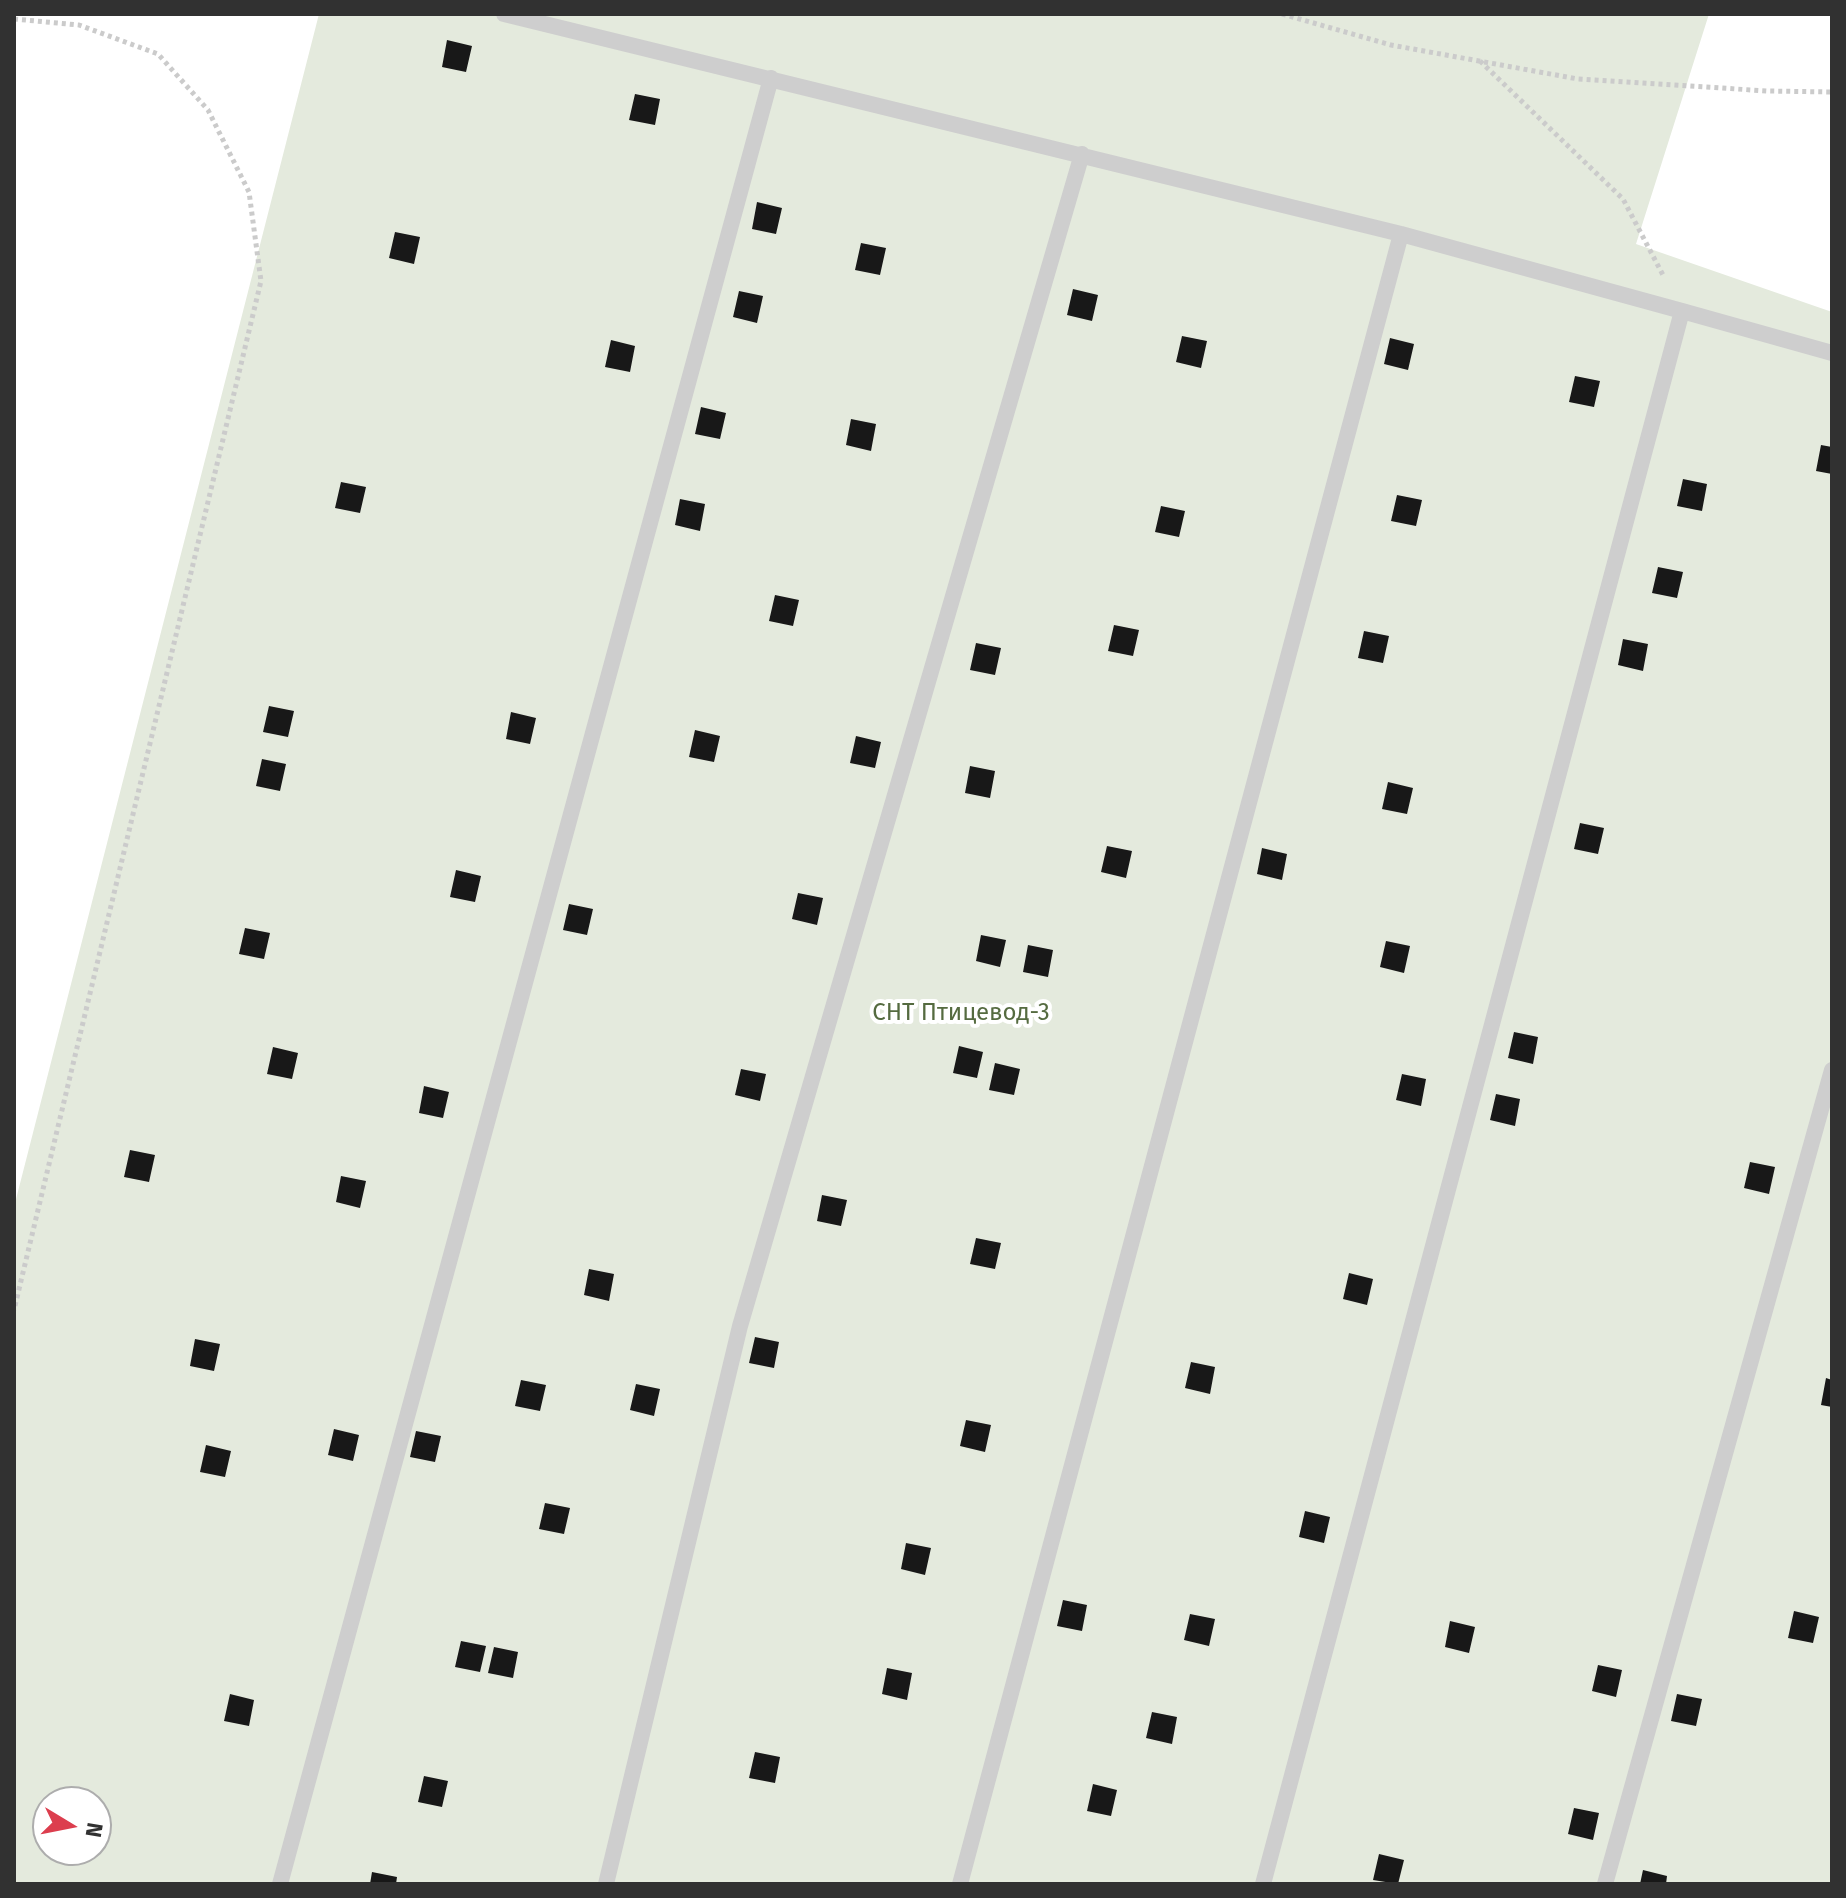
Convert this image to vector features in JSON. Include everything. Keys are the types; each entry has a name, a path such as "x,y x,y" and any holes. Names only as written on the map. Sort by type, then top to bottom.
{"lane":[{"path":"504,14 1401,234 1832,353"},
{"path":"280,1884 771,78"},
{"path":"606,1884 740,1326 1082,154"},
{"path":"960,1884 1401,234"},
{"path":"1263,1884 1682,311"},
{"path":"1605,1884 1832,1070"}],"path":[{"path":"1282,14 1391,45 1578,79 1832,92"},
{"path":"14,19 79,25 158,54 208,110 249,192 261,281 14,1310"},
{"path":"1479,61 1623,199 1682,311"}],"green space":[{"name":"СНТ Птицевод-3","path":"319,14 1709,14 1636,244 1832,312 1832,1884 14,1884 14,1207"}],"building":[{"path":"447,40 472,46 466,72 442,67"},
{"path":"635,94 660,99 655,125 629,120"},
{"path":"757,202 782,208 776,234 752,229"},
{"path":"395,232 420,237 414,264 389,258"},
{"path":"861,243 886,248 880,275 855,270"},
{"path":"1073,289 1098,295 1092,321 1067,315"},
{"path":"739,291 763,296 757,323 733,317"},
{"path":"1182,336 1207,341 1201,368 1176,362"},
{"path":"1390,338 1414,344 1408,370 1384,364"},
{"path":"611,340 635,346 630,372 605,367"},
{"path":"1575,376 1600,381 1594,407 1569,402"},
{"path":"701,407 726,413 720,439 695,434"},
{"path":"851,419 876,424 871,451 846,445"},
{"path":"1821,445 1832,447 1832,474 1816,471"},
{"path":"1683,479 1707,484 1702,511 1677,506"},
{"path":"341,482 366,487 360,513 335,508"},
{"path":"1397,495 1422,500 1416,526 1391,521"},
{"path":"680,499 705,504 700,531 675,525"},
{"path":"1161,506 1185,511 1179,537 1155,532"},
{"path":"1658,567 1683,572 1677,598 1652,593"},
{"path":"775,595 799,600 793,626 769,621"},
{"path":"1114,625 1139,630 1133,656 1108,651"},
{"path":"1364,631 1389,636 1383,663 1358,658"},
{"path":"1623,639 1648,644 1643,671 1618,665"},
{"path":"976,643 1001,648 995,675 970,670"},
{"path":"269,706 294,711 288,737 263,732"},
{"path":"511,712 536,718 530,744 506,739"},
{"path":"695,730 720,736 714,762 689,757"},
{"path":"856,736 881,742 875,768 850,763"},
{"path":"262,759 286,764 280,791 256,786"},
{"path":"970,766 995,771 990,798 965,793"},
{"path":"1388,782 1413,788 1407,814 1382,809"},
{"path":"1580,823 1604,828 1598,854 1574,849"},
{"path":"1107,846 1132,851 1126,878 1101,872"},
{"path":"1262,848 1287,854 1282,880 1257,874"},
{"path":"456,870 481,876 475,902 450,897"},
{"path":"798,893 823,898 817,925 792,919"},
{"path":"569,904 593,909 587,935 563,930"},
{"path":"245,928 270,933 264,959 239,954"},
{"path":"981,935 1006,940 1000,967 976,961"},
{"path":"1386,941 1410,946 1404,973 1380,967"},
{"path":"1028,945 1053,950 1048,977 1023,972"},
{"path":"1514,1032 1538,1037 1533,1064 1508,1058"},
{"path":"959,1046 983,1052 977,1078 953,1073"},
{"path":"273,1047 298,1053 292,1079 267,1074"},
{"path":"995,1063 1020,1069 1014,1095 989,1090"},
{"path":"741,1069 766,1074 760,1101 735,1095"},
{"path":"1402,1074 1426,1079 1421,1106 1396,1100"},
{"path":"424,1086 449,1092 443,1118 419,1113"},
{"path":"1496,1094 1520,1099 1515,1126 1490,1120"},
{"path":"130,1150 155,1155 149,1182 124,1177"},
{"path":"1750,1162 1775,1167 1769,1194 1744,1188"},
{"path":"341,1176 366,1181 360,1208 336,1202"},
{"path":"822,1195 847,1200 841,1226 817,1221"},
{"path":"976,1238 1001,1243 995,1269 970,1264"},
{"path":"589,1269 614,1274 609,1301 584,1295"},
{"path":"1349,1273 1373,1279 1367,1305 1343,1299"},
{"path":"755,1337 779,1342 774,1368 749,1363"},
{"path":"195,1339 220,1344 214,1371 190,1366"},
{"path":"1191,1362 1215,1367 1210,1394 1185,1388"},
{"path":"1826,1378 1832,1380 1832,1407 1821,1405"},
{"path":"521,1380 546,1385 540,1411 515,1406"},
{"path":"636,1384 660,1389 654,1416 630,1410"},
{"path":"966,1420 991,1425 985,1452 960,1446"},
{"path":"334,1429 359,1435 353,1461 328,1455"},
{"path":"416,1431 441,1436 435,1462 410,1457"},
{"path":"206,1445 231,1451 225,1477 200,1472"},
{"path":"545,1503 570,1508 564,1534 539,1529"},
{"path":"1305,1511 1330,1517 1324,1543 1299,1537"},
{"path":"906,1543 931,1548 925,1575 901,1569"},
{"path":"1063,1600 1087,1605 1082,1631 1057,1626"},
{"path":"1794,1611 1819,1617 1813,1643 1788,1638"},
{"path":"1190,1614 1215,1619 1209,1646 1184,1640"},
{"path":"1450,1621 1475,1627 1469,1653 1445,1647"},
{"path":"461,1641 486,1646 480,1672 455,1667"},
{"path":"494,1647 518,1652 513,1678 488,1673"},
{"path":"1598,1665 1622,1670 1616,1697 1592,1691"},
{"path":"887,1668 912,1673 907,1700 882,1694"},
{"path":"230,1694 254,1700 249,1726 224,1721"},
{"path":"1677,1694 1702,1699 1696,1726 1671,1721"},
{"path":"1152,1712 1177,1717 1172,1744 1146,1738"},
{"path":"755,1752 780,1757 775,1783 749,1778"},
{"path":"424,1776 448,1781 442,1807 418,1802"},
{"path":"1093,1784 1117,1790 1111,1816 1087,1811"},
{"path":"1574,1808 1599,1813 1593,1840 1568,1834"},
{"path":"1379,1854 1404,1860 1398,1884 1373,1880"},
{"path":"1643,1870 1667,1876 1666,1884 1640,1884"},
{"path":"372,1872 397,1877 396,1884 370,1884"}]}
